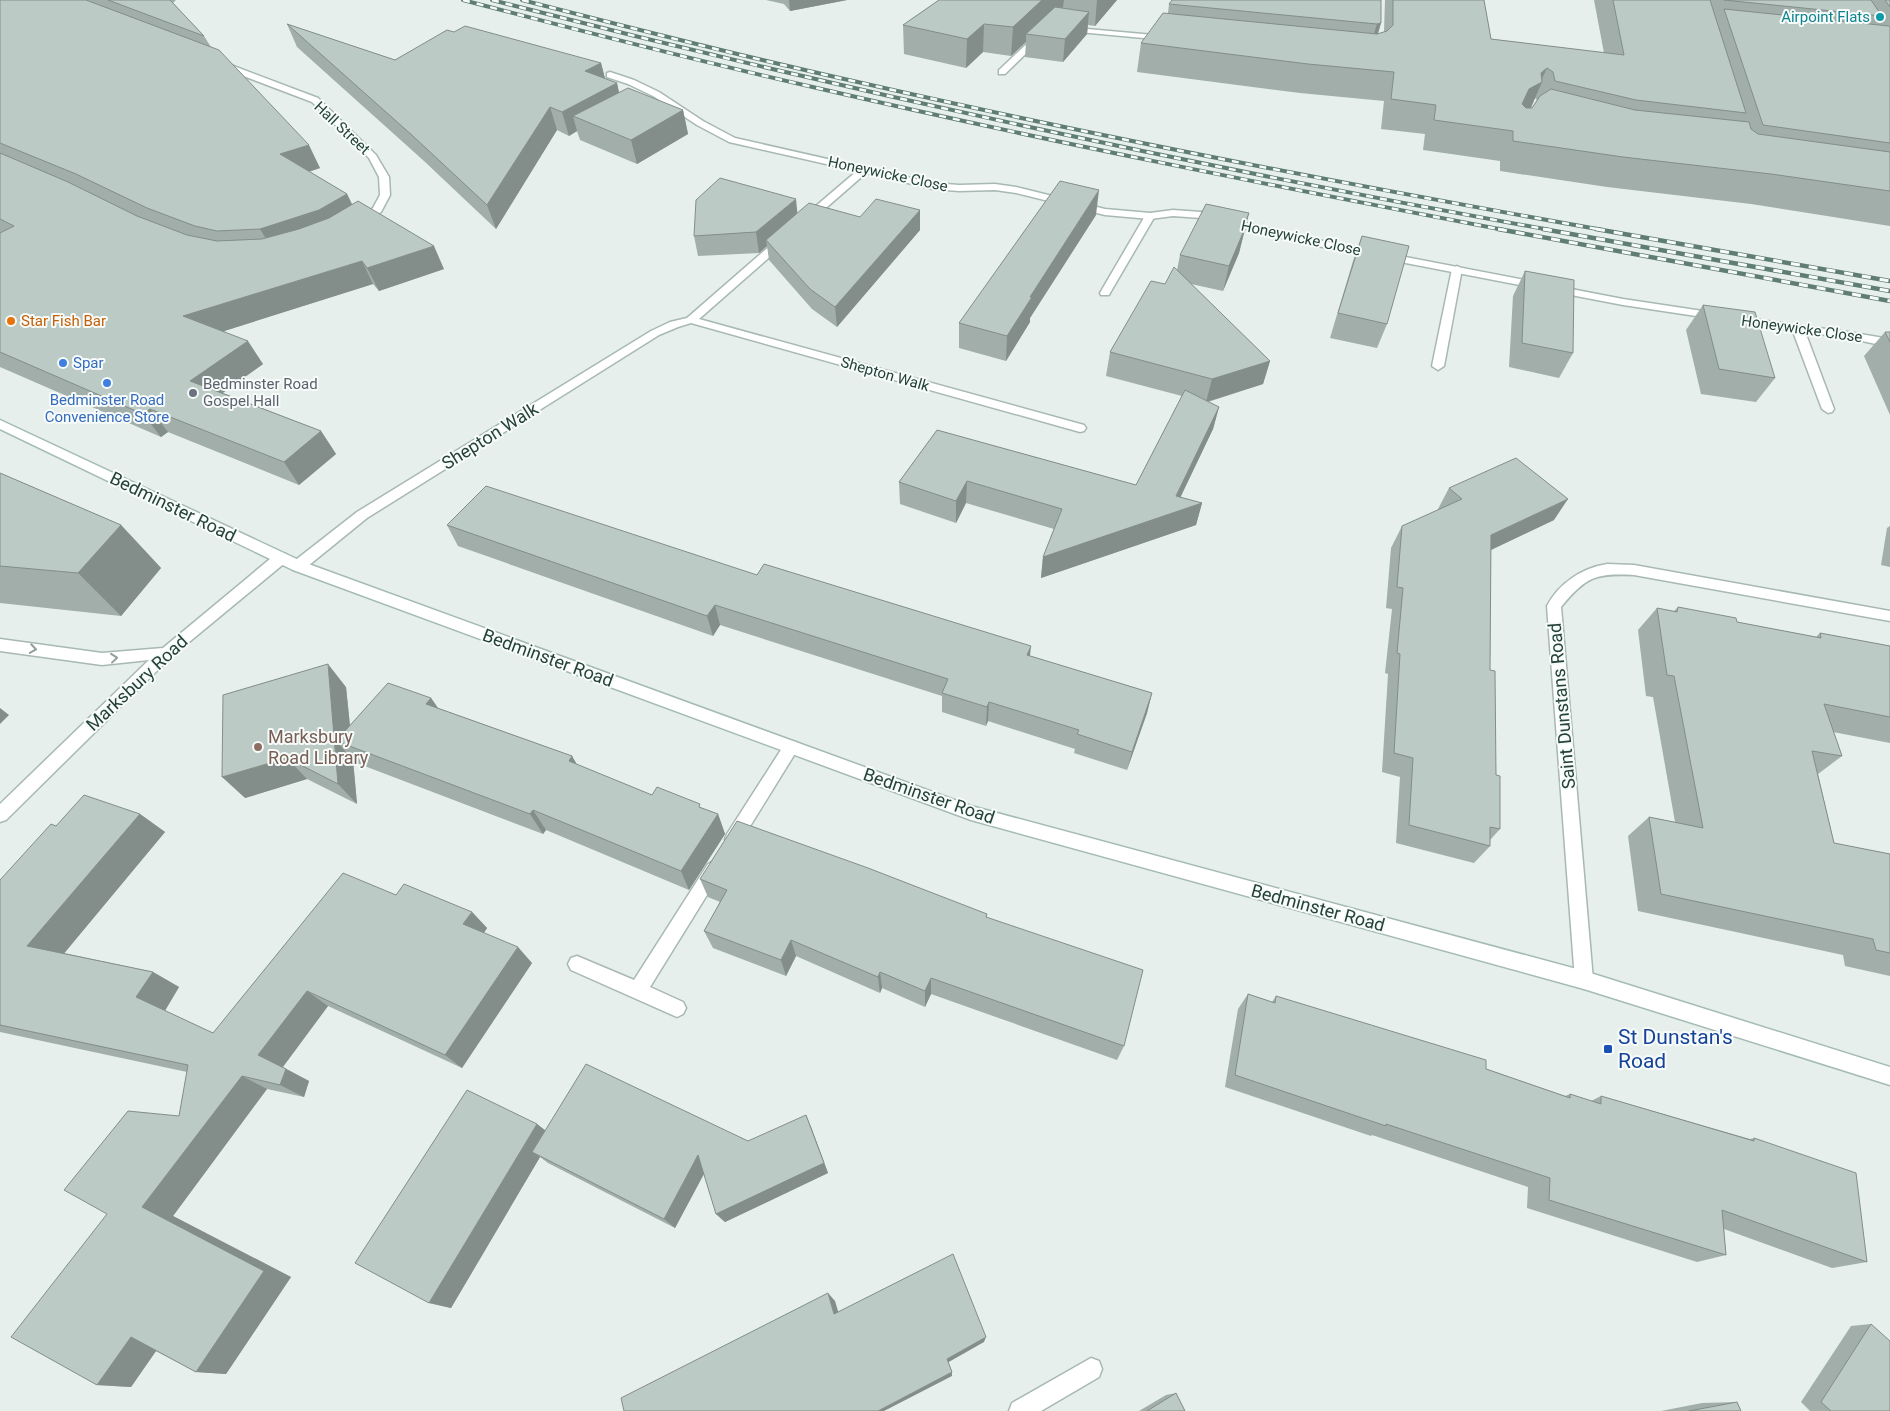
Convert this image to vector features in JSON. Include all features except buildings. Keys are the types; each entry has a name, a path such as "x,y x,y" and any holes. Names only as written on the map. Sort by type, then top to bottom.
{"street":[{"path":"1059,26 1072,30 1171,39"},
{"path":"1002,72 1045,32"},
{"name":"Hall Street","path":"210,60 315,100 373,157 384,177 385,196 377,210 351,228"},
{"name":"Honeywicke Close","path":"610,75 631,82 652,96 732,140 933,186 959,188 995,187 1016,190 1105,212 1150,216 1173,213 1201,215 1302,240 1623,302 1848,335 1890,343"},
{"name":"Shepton Walk","path":"298,566 362,515 655,333 674,324 690,320 864,170"},
{"path":"1105,293 1150,216"},
{"path":"1438,366 1457,269"},
{"name":"Shepton Walk","path":"690,320 1080,428"},
{"path":"1798,329 1828,409"},
{"name":"Bedminster Road","path":"0,424 298,566 971,813 1584,980 1890,1076"},
{"name":"Marksbury Road","path":"0,815 166,653 281,558"},
{"name":"Saint Dunstans Road","path":"1584,980 1554,606 1568,589 1586,574 1609,567 1890,616"},
{"path":"0,646 102,659 166,653"},
{"path":"637,991 791,747"},
{"path":"578,964 678,1008"},
{"path":"1020,1411 1090,1369"}],"railway":[{"path":"463,0 772,78 903,108 1332,197 1504,230"},
{"path":"492,0 755,65 1019,125 1284,180 1550,230"},
{"path":"522,0 777,64 954,104 1324,179 1603,230"},
{"path":"1498,229 1890,301"},
{"path":"1543,229 1890,291"},
{"path":"1596,229 1890,281"}],"place":[{"name":"Airpoint Flats","path":"1880,17"},
{"name":"Star Fish Bar","path":"11,321"},
{"name":"Spar","path":"63,363"},
{"name":"Bedminster Road Convenience Store","path":"107,383"},
{"name":"Bedminster Road Gospel Hall","path":"193,393"},
{"name":"Marksbury Road Library","path":"258,747"},
{"name":"St Dunstan's Road","path":"1608,1049"}]}
